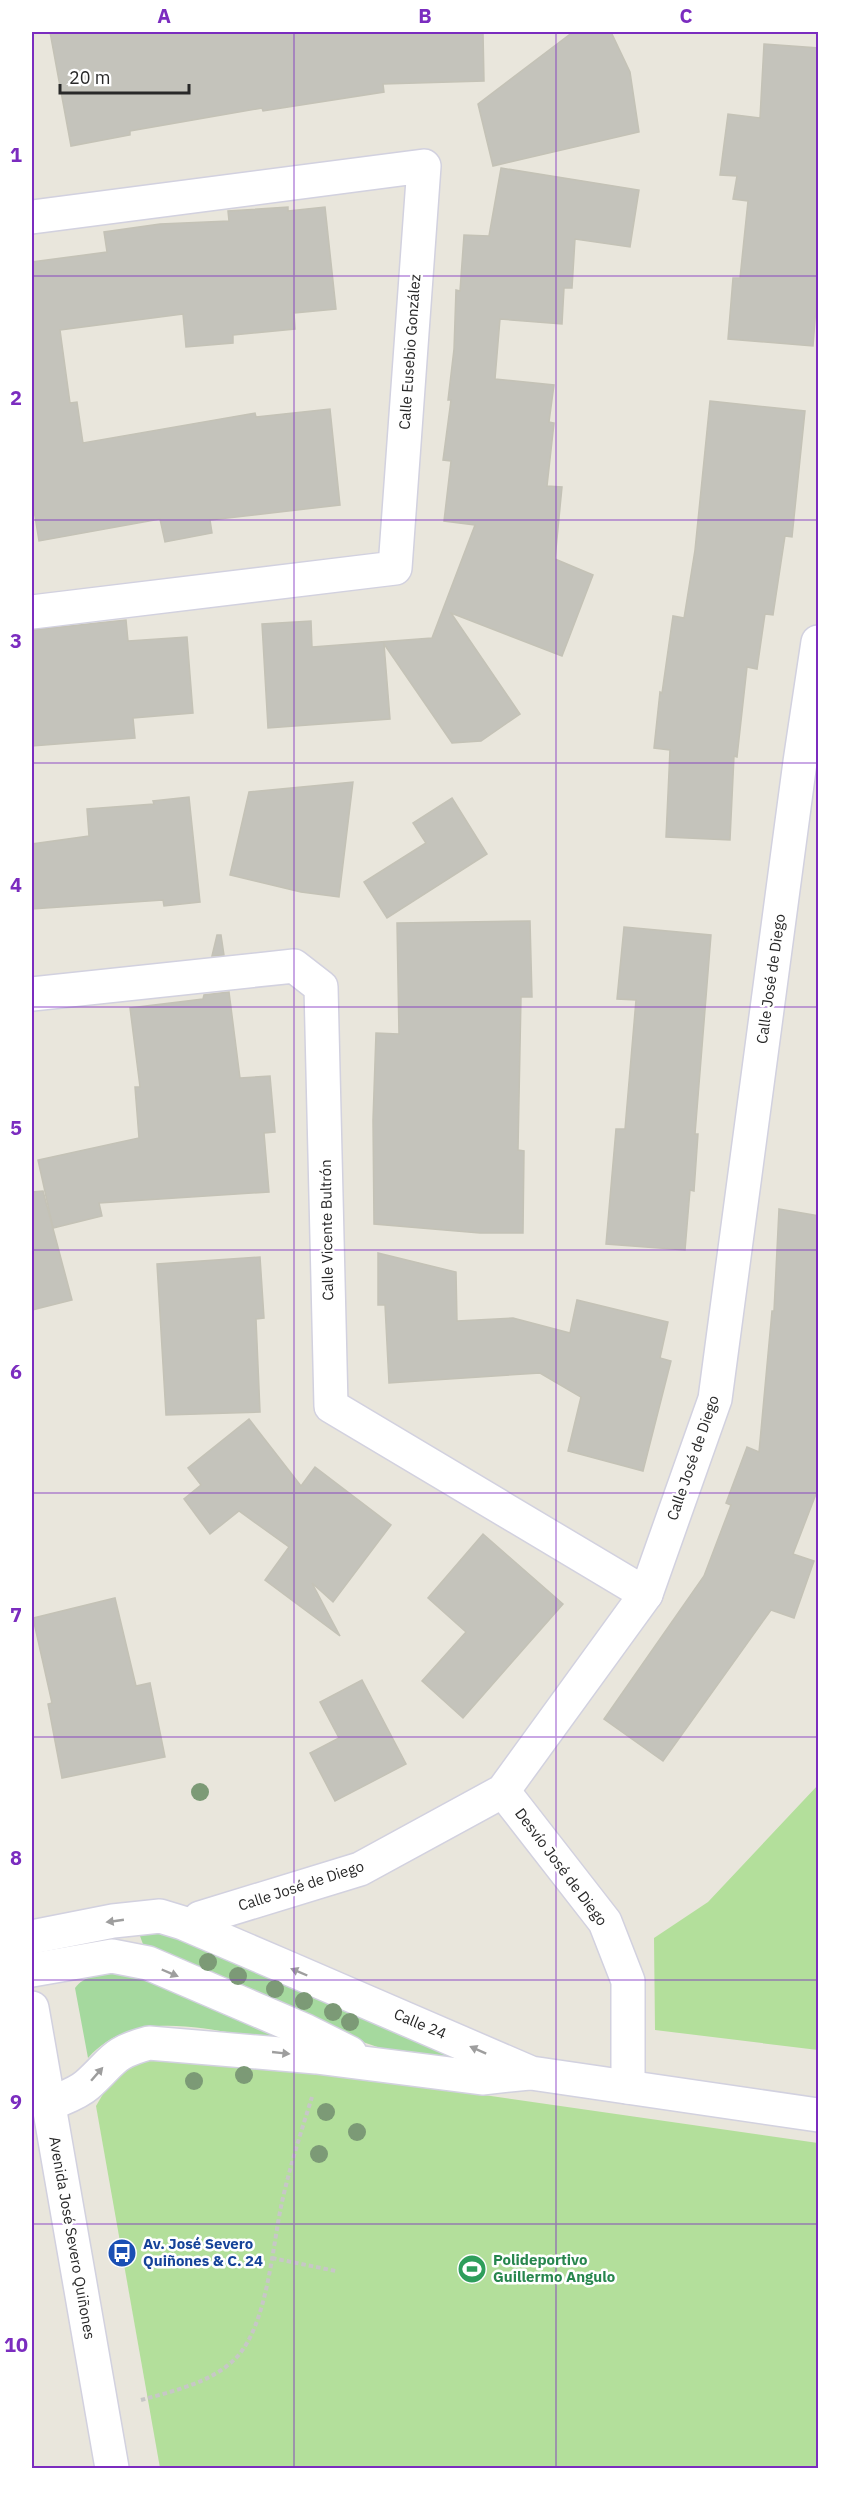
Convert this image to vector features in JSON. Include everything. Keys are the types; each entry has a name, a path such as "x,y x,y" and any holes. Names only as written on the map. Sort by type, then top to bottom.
{"street":[{"name":"Calle Eusebio González","path":"32,218 424,166 395,568 32,612"},
{"name":"Calle José de Diego","path":"200,1918 360,1869 503,1791 646,1594 715,1399 809,763 819,642"},
{"name":"Calle Vicente Bultrón","path":"32,994 294,966 321,987 331,1406 646,1594"},
{"name":"Desvío José de Diego","path":"503,1791 605,1922 627,1981 628,2087"},
{"name":"Calle 24","path":"32,1937 113,1921 160,1916 238,1947 531,2073 819,2115"},
{"path":"32,1970 112,1956 131,1958 148,1963 306,2031 369,2063"},
{"name":"Avenida José Severo Quiñones","path":"32,2007 112,2469"},
{"path":"48,2105 86,2087 108,2061 127,2049 149,2043 235,2049 369,2063 442,2075 482,2078 531,2073"}],"path":[{"path":"140,2400 200,2381 219,2372 234,2359 253,2333 272,2258 290,2168 312,2096"},
{"path":"272,2258 336,2271"}],"green space":[{"path":"818,1785 818,2050 655,2030 654,1938 708,1902"},
{"path":"154,1926 455,2053 454,2058 395,2053 357,2040 144,1947 140,1936 142,1930"},
{"path":"112,1973 131,1973 278,2032 281,2040 179,2026 154,2026 130,2031 108,2041 88,2058 75,1988 87,1979"},
{"name":"Polideportivo Guillermo Angulo","path":"140,2058 269,2064 818,2143 818,2468 160,2468 96,2106 110,2082"}],"building":[{"path":"50,32 483,32 484,81 383,84 384,92 263,111 262,108 130,131 130,135 71,146"},
{"path":"573,32 611,32 630,72 639,132 493,166 478,104"},
{"path":"764,44 819,48 819,269 813,346 728,339 733,278 740,278 748,201 733,199 737,176 720,175 728,114 760,118"},
{"path":"501,168 639,190 630,247 575,239 572,288 564,288 562,324 500,319 495,379 554,385 549,422 554,423 547,486 562,487 555,559 593,575 562,656 451,613 520,714 481,741 452,743 384,644 390,719 268,728 262,624 311,621 312,647 432,638 475,525 444,521 451,461 443,460 451,400 448,400 454,349 456,290 460,291 464,235 489,236"},
{"path":"288,207 288,211 325,207 336,309 294,313 295,329 233,335 233,343 186,347 183,314 60,330 70,403 77,402 83,443 255,413 256,417 330,409 340,505 210,520 212,533 165,542 160,519 39,541 32,498 32,262 107,252 104,232 160,224 229,221 228,211"},
{"path":"710,401 805,411 792,537 785,536 773,615 765,614 757,669 747,667 737,757 734,756 730,840 666,837 670,750 654,748 660,692 662,693 673,616 684,618 695,550"},
{"path":"126,620 128,641 187,637 193,713 133,718 135,738 32,746 32,630"},
{"path":"353,782 339,897 301,892 230,875 249,792"},
{"path":"189,797 200,902 164,906 163,900 32,909 32,844 89,836 87,809 154,804 153,801"},
{"path":"452,798 487,854 387,918 364,882 426,843 413,823"},
{"path":"530,921 532,997 521,997 518,1150 524,1151 523,1233 480,1233 374,1224 373,1120 376,1033 399,1034 397,923"},
{"path":"624,927 711,935 695,1134 698,1134 694,1191 690,1190 685,1250 606,1244 616,1129 625,1129 636,1000 617,999"},
{"path":"217,935 221,935 224,955 212,956"},
{"path":"229,992 240,1078 270,1076 275,1132 264,1133 269,1192 99,1203 102,1216 53,1228 38,1160 139,1138 135,1087 140,1087 130,1008 203,999 204,995"},
{"path":"43,1191 72,1300 32,1310 32,1192"},
{"path":"779,1209 819,1216 819,1486 793,1554 814,1561 794,1618 771,1610 663,1761 604,1719 704,1576 731,1505 726,1503 747,1447 759,1452 772,1311 774,1311"},
{"path":"378,1253 456,1272 457,1321 513,1318 570,1333 577,1300 668,1322 660,1358 671,1361 643,1471 568,1451 581,1397 540,1373 389,1383 385,1305 378,1305"},
{"path":"260,1257 264,1318 256,1319 260,1412 166,1415 157,1264"},
{"path":"249,1419 301,1486 315,1467 391,1525 333,1602 312,1583 340,1636 265,1580 289,1547 239,1511 210,1534 184,1499 201,1485 188,1468"},
{"path":"483,1534 563,1604 463,1718 422,1681 466,1632 428,1598"},
{"path":"115,1598 136,1686 150,1683 165,1757 62,1778 48,1704 52,1703 33,1618"},
{"path":"362,1680 406,1764 335,1801 310,1753 339,1738 320,1702"}],"place":[{"name":"Av. José Severo Quiñones & C. 24","path":"122,2253"},
{"name":"Polideportivo Guillermo Angulo","path":"472,2269"}]}
